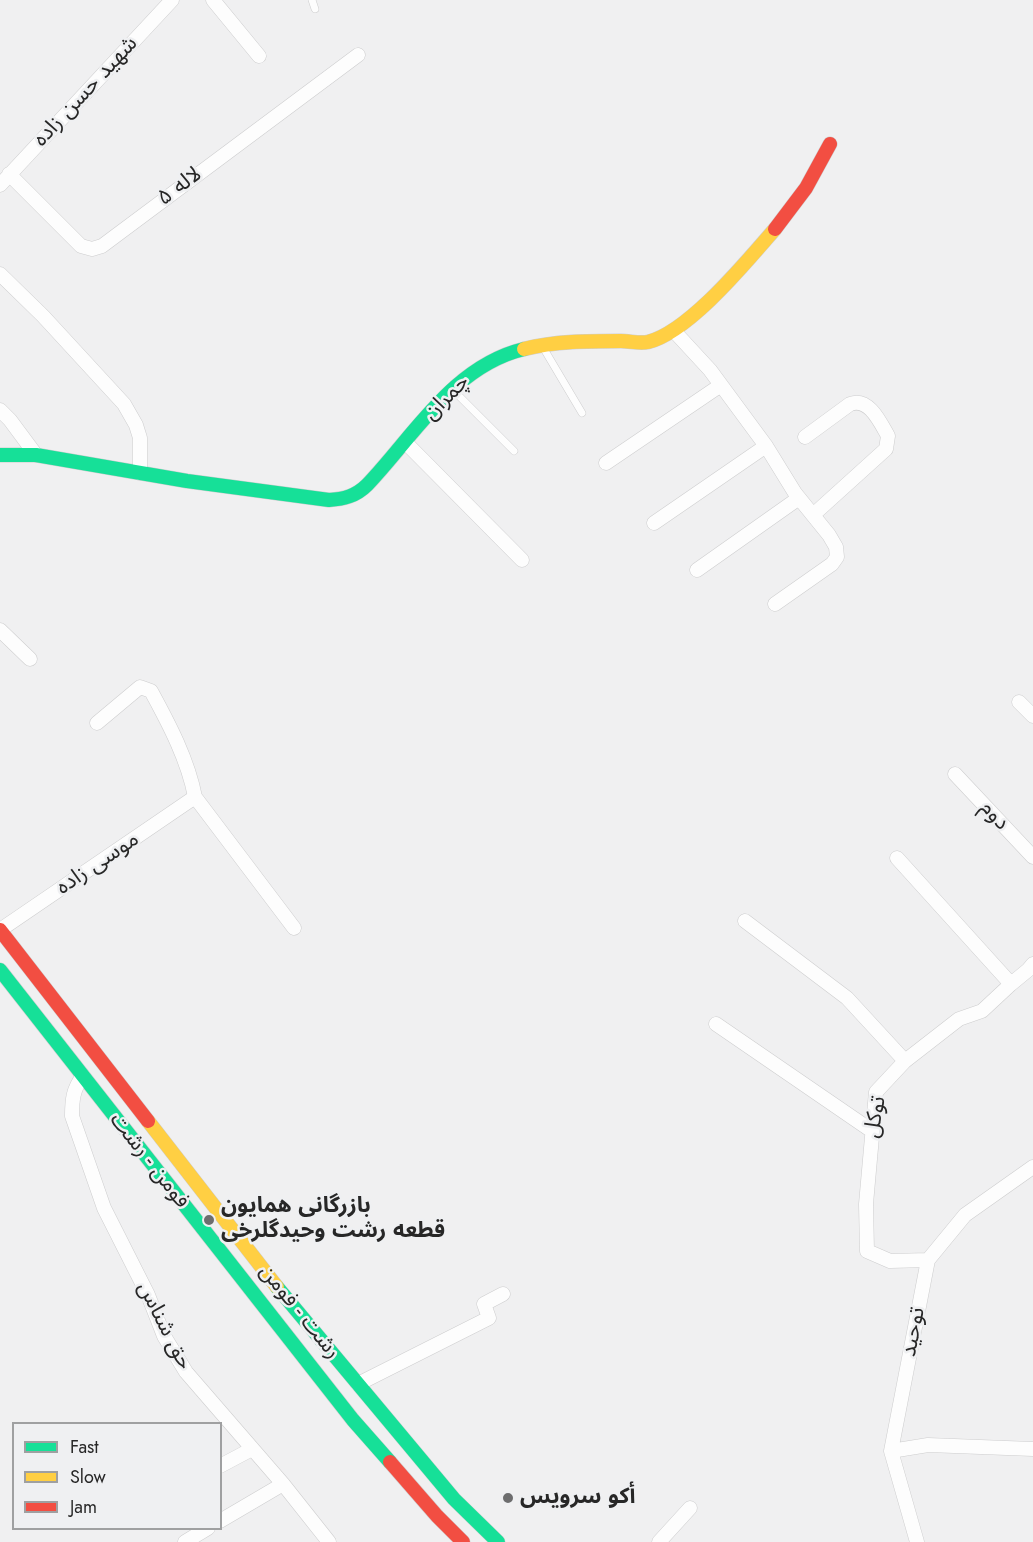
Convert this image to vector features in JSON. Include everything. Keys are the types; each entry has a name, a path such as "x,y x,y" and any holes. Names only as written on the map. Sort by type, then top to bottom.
{"main road":[{"name":"چمران","path":"0,455 36,454 187,481 341,500 363,488 453,390 486,363 525,348 597,342 647,342 658,340 674,331 729,280 770,234 805,189 830,144"},
{"name":"رشت - فومن","path":"0,930 264,1270 454,1499 498,1542"},
{"name":"فومن - رشت","path":"0,969 353,1420 437,1516 463,1542"}],"street":[{"name":"شهید حسن زاده","path":"4,179 172,0"},
{"path":"213,0 259,56"},
{"name":"لاله ۵","path":"4,179 81,246 92,249 102,246 358,55"},
{"path":"0,274 43,316 124,404 136,425 140,438 140,473"},
{"path":"674,331 710,370 799,498 830,535 836,547 837,557 832,564 775,604"},
{"path":"606,463 721,385"},
{"path":"805,437 857,401 865,404 878,419 888,436 886,449 813,515"},
{"path":"0,410 36,454"},
{"path":"405,442 522,560"},
{"path":"654,523 765,446"},
{"path":"697,570 799,498"},
{"path":"0,630 30,660"},
{"path":"97,723 140,687 151,691 167,720 192,782 195,797 294,928"},
{"path":"1019,702 1033,716"},
{"name":"دوم","path":"955,774 1033,857"},
{"name":"موسی زاده","path":"0,930 195,797"},
{"path":"897,858 1011,984"},
{"path":"745,921 846,998 904,1061"},
{"name":"توکل","path":"928,1260 890,1261 867,1251 866,1204 876,1092 904,1061 959,1019 982,1011 1033,964"},
{"path":"716,1024 872,1131"},
{"name":"حق شناس","path":"83,1076 75,1086 72,1116 104,1208 148,1295 164,1336 186,1372 283,1484 326,1541"},
{"name":"توحید","path":"917,1542 891,1451 928,1260 965,1215 1033,1167"},
{"path":"358,1384 489,1318 484,1304 503,1294"},
{"path":"891,1451 928,1445 1033,1449"},
{"path":"222,1465 252,1449"},
{"path":"222,1520 283,1484"},
{"path":"659,1542 690,1508"},
{"path":"185,1542 204,1530"}],"lane":[{"path":"312,0 315,9"},
{"path":"542,346 582,413"},
{"path":"453,390 514,451"}],"traffic: fast":[{"path":"0,455 36,455 187,481 329,500 340,499 363,489 436,405 456,387 476,371 499,358 524,349"},
{"path":"0,970 353,1420 390,1462"},
{"path":"277,1287 454,1499 498,1542"}],"traffic: slow":[{"path":"524,349 572,342 645,343 664,336 681,325 716,294 775,229"},
{"path":"148,1121 277,1287"}],"traffic: jam":[{"path":"775,229 806,188 830,144"},
{"path":"0,930 148,1121"},
{"path":"390,1462 463,1542"}],"place":[{"name":"بازرگانی همایون قطعه رشت وحیدگلرخی","path":"209,1220"},
{"name":"أکو سرویس","path":"508,1498"}]}
